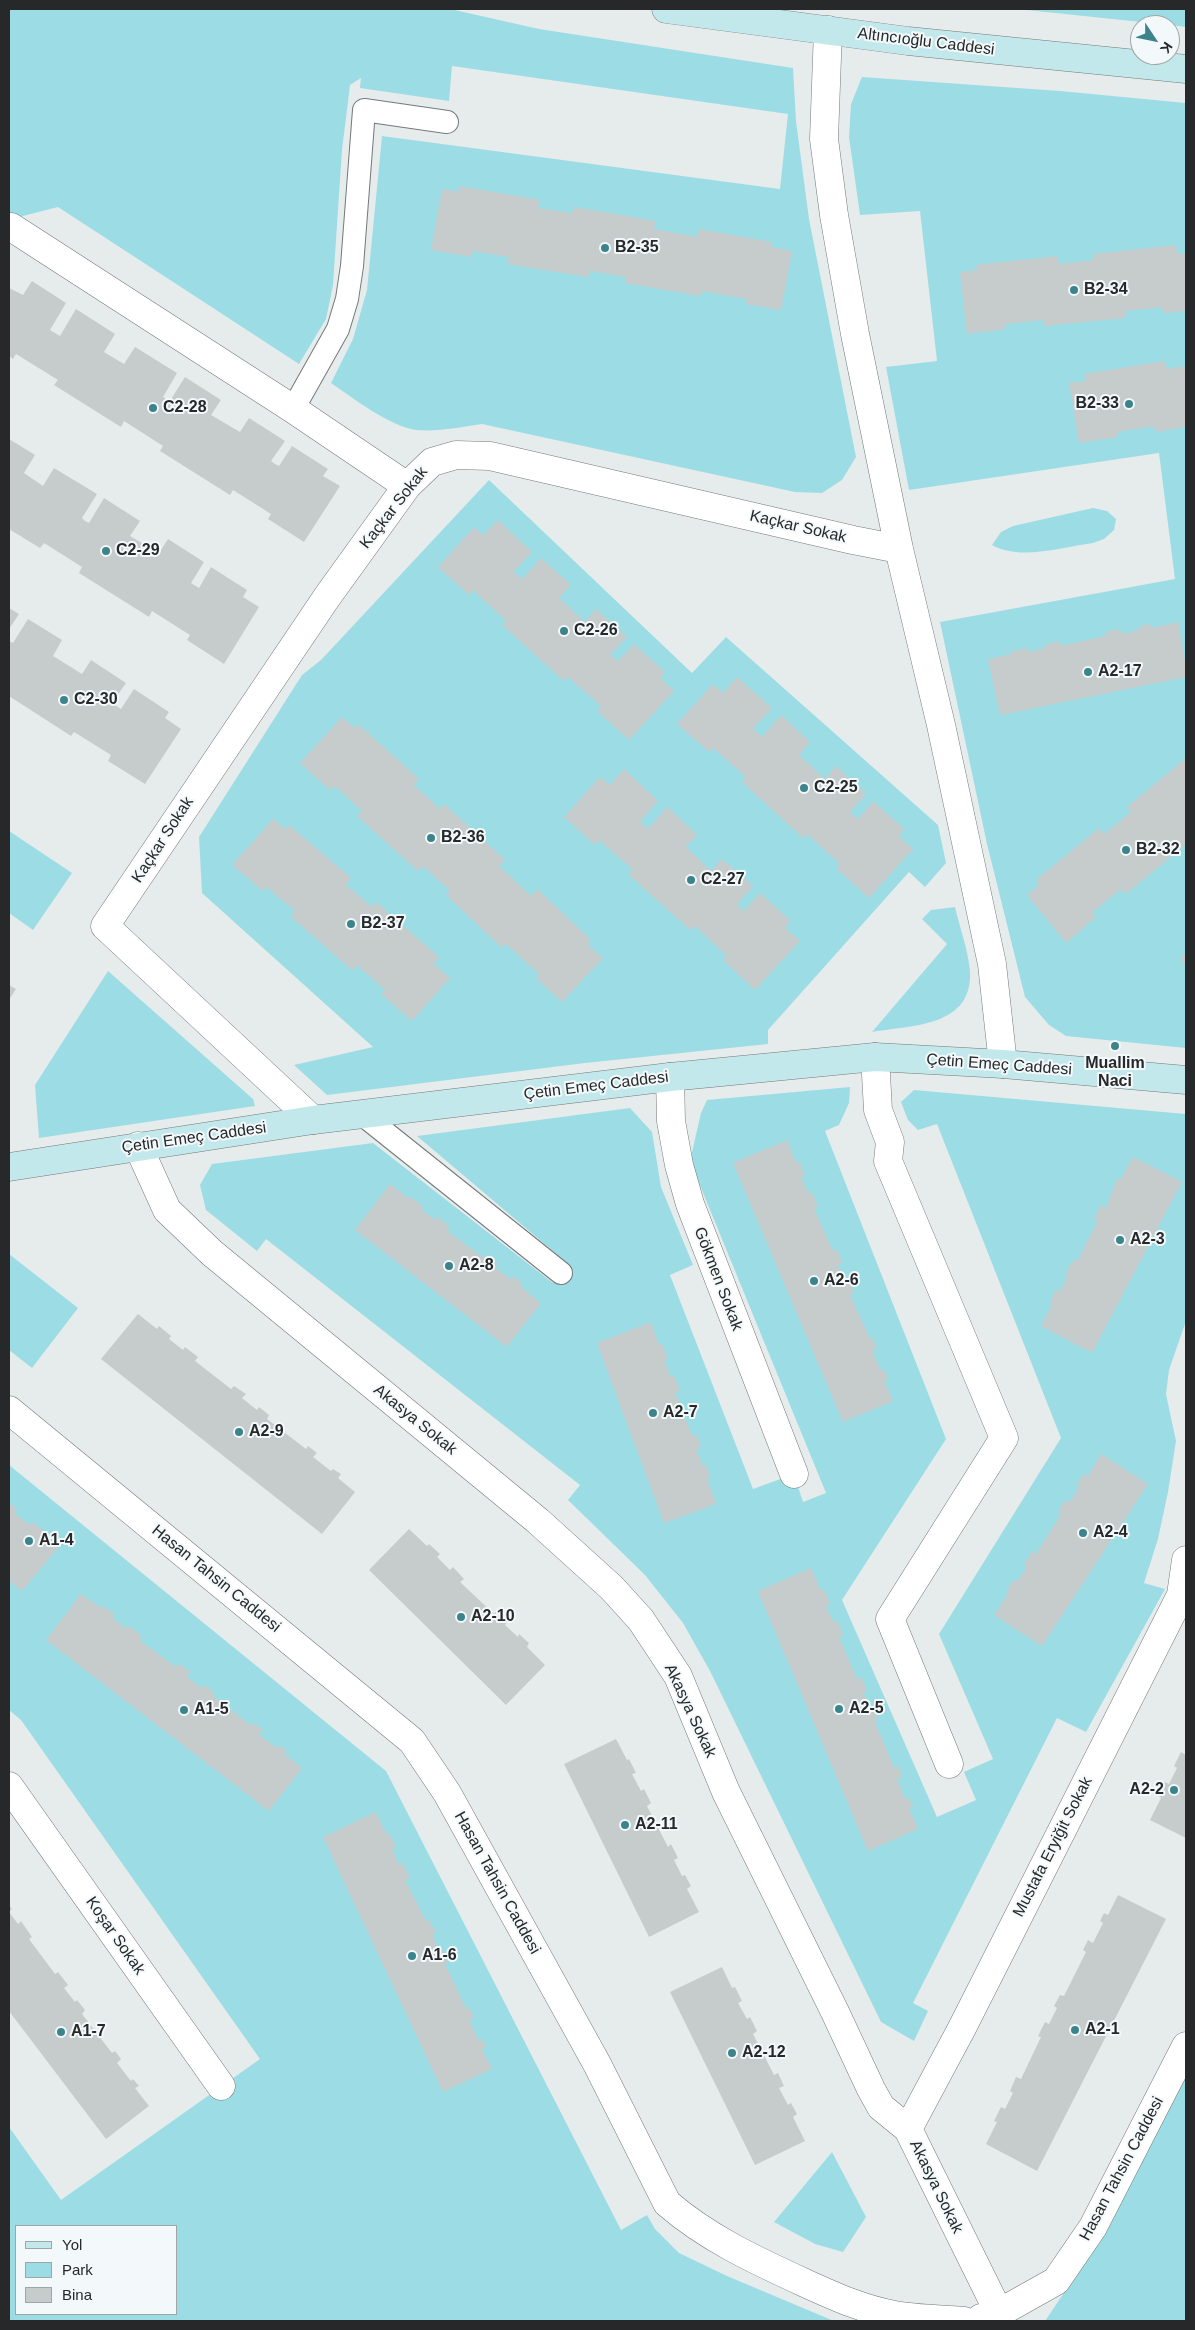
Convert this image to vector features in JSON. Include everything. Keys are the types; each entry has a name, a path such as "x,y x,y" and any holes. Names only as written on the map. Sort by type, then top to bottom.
{"street":[{"name":"Altıncıoğlu Caddesi","path":"666,9 908,41 1186,69"},
{"path":"828,30 824,104 827,168 855,334 899,549 941,725 992,964 1004,1064"},
{"path":"10,227 293,409 408,486"},
{"name":"Kaçkar Sokak","path":"313,1120 105,926 327,597 408,486 432,462 456,455 490,456 899,549"},
{"path":"875,1057 878,1110 890,1142 888,1161 1004,1438 890,1619 949,1764"},
{"name":"Çetin Emeç Caddesi","path":"9,1166 313,1120 670,1077 875,1057 1004,1064 1186,1080"},
{"name":"Gökmen Sokak","path":"670,1077 671,1120 679,1165 690,1204 794,1474"},
{"name":"Akasya Sokak","path":"138,1146 167,1210 212,1254 538,1521 612,1588 641,1620 678,1676 726,1792 835,2012 871,2090 881,2107 908,2129 999,2313"},
{"name":"Hasan Tahsin Caddesi","path":"9,1410 412,1741 447,1793 597,2064 667,2203 710,2235 783,2273 836,2296 896,2316 966,2321 999,2313 1056,2281 1061,2274 1093,2228 1186,2046"},
{"name":"Mustafa Eryiğit Sokak","path":"908,2129 962,2028 1181,1595 1186,1560"},
{"name":"Koşar Sokak","path":"9,1786 222,2086"}],"lane":[{"path":"293,409 338,329 347,299 352,266 364,110 447,122"},
{"path":"363,1115 561,1273"}],"green space":[{"path":"9,9 450,9 539,29 793,68 796,121 809,219 856,457 842,480 822,493 795,492 482,424 441,430 416,430 394,423 383,417 331,383 353,339 367,290 382,136 780,189 788,114 452,66 449,101 360,88 361,78 350,85 342,150 333,285 326,319 299,364 58,207 19,217 9,227"},
{"path":"1017,9 1186,9 1186,27 1180,26 1180,15 1130,15 1130,21"},
{"path":"862,77 1060,91 1186,103 1186,1048 1066,1036 1049,1025 1025,997 987,844 940,622 1175,579 1159,453 909,490 886,367 937,361 920,211 860,215 849,137 851,104"},
{"path":"489,480 692,673 726,637 938,825 946,863 925,887 909,872 768,1030 768,1044 585,1063 327,1095 294,1065 373,1047 202,893 199,837 302,675 321,660"},
{"path":"1093,508 1107,511 1116,519 1114,530 1104,539 1093,543 1041,552 1015,552 1003,550 992,545 1001,532 1013,526"},
{"path":"9,831 72,873 33,930 9,913"},
{"path":"955,907 966,947 970,971 968,989 962,1003 951,1013 938,1020 872,1032 947,944 922,919 931,910"},
{"path":"108,971 253,1099 255,1106 39,1138 35,1085"},
{"path":"850,1087 849,1103 839,1125 825,1131 946,1439 842,1600 937,1817 976,1800 964,1772 993,1759 939,1634 1061,1438 937,1124 918,1130 908,1120 901,1102 914,1090 1186,1114 1186,1321 1169,1370 1166,1394 1176,1441 1158,1539 1144,1583 1165,1589 1086,1732 1057,1718 913,2003 928,2011 914,2041 881,2022 710,1671 683,1623 645,1575 568,1500 580,1485 266,1239 257,1251 206,1210 200,1185 212,1164 373,1143 553,1283 567,1263 417,1136 630,1108 652,1132 661,1187 693,1265 670,1275 753,1489 794,1474 803,1502 826,1493 690,1161 701,1113 707,1100"},
{"path":"9,1254 78,1308 32,1368 9,1350"},
{"path":"9,1465 386,1771 621,2230 647,2215 655,2229 679,2253 727,2276 834,2321 9,2321 9,2127 61,2200 260,2059 21,1720 9,1710"},
{"path":"1186,2075 1186,2321 1045,2321 1111,2223"},
{"path":"832,2152 866,2217 843,2252 815,2244 774,2222"}],"building":[{"name":"B2-35","path":"459,186 540,200 538,208 573,213 574,207 656,221 654,229 697,237 699,229 771,242 771,247 792,251 781,310 746,304 747,299 702,291 701,296 625,283 626,277 590,271 589,277 507,264 509,257 472,251 471,257 431,250 442,189 458,192"},
{"name":"B2-34","path":"1176,245 1177,254 1186,253 1186,311 1163,313 1162,307 1125,311 1125,318 1044,326 1043,320 1006,324 1006,329 967,334 960,272 977,270 976,265 1058,256 1059,264 1094,260 1093,254"},
{"name":"C2-28","path":"32,281 66,303 50,330 60,336 76,309 115,334 104,352 124,364 135,347 177,373 163,397 166,399 170,401 185,377 221,400 211,415 240,432 249,418 285,441 271,461 275,464 279,466 292,446 328,469 323,476 340,486 304,542 268,519 271,514 233,490 230,495 160,451 163,446 124,421 121,427 54,385 58,380 16,354 13,359 9,356 9,288 23,295"},
{"name":"B2-33","path":"1165,361 1167,369 1186,366 1186,427 1155,432 1154,426 1117,432 1118,437 1079,443 1069,383 1086,381 1084,374"},
{"name":"C2-29","path":"9,439 35,455 24,473 43,486 54,468 97,494 82,518 85,521 89,523 104,498 140,521 130,536 159,553 168,539 204,562 191,583 199,588 211,567 247,590 243,597 259,607 224,664 187,640 190,635 152,611 149,617 79,573 82,567 44,543 40,548 9,529"},
{"name":"C2-26","path":"498,520 532,552 513,572 522,579 541,558 571,585 559,598 585,622 596,609 627,637 610,655 618,661 634,644 665,672 660,678 674,691 629,740 597,711 601,706 568,677 564,681 502,625 506,621 473,590 469,595 438,567 474,527 483,535"},
{"path":"9,608 19,614 9,629"},
{"name":"C2-30","path":"28,619 62,640 53,656 82,674 91,660 126,683 112,703 121,709 134,689 169,712 165,718 181,729 145,784 108,761 111,755 74,732 71,736 9,696 9,641 13,643"},
{"name":"A2-17","path":"1178,622 1186,666 1186,677 1000,715 988,659 1012,654 1012,651 1027,648 1028,652 1046,648 1044,645 1060,641 1061,646 1106,636 1106,632 1120,629 1121,634 1139,630 1138,627 1150,624 1152,628"},
{"name":"C2-25","path":"737,677 772,708 753,729 762,737 781,715 810,742 799,755 825,779 836,766 866,794 850,812 854,816 858,819 873,801 904,829 899,836 913,849 869,898 836,868 840,864 807,834 804,839 742,782 746,777 713,748 709,752 677,724 713,684 723,693"},
{"name":"B2-36","path":"342,717 355,728 358,724 419,779 414,785 440,809 444,804 505,860 499,866 531,896 537,889 591,940 587,944 603,958 562,1002 536,978 539,974 506,944 502,948 446,895 450,891 423,866 418,871 357,816 362,811 335,786 330,790 300,763"},
{"name":"B2-32","path":"1186,758 1186,844 1126,894 1121,889 1092,913 1096,917 1066,943 1027,895 1039,885 1036,880 1099,828 1104,834 1131,812 1127,807"},
{"name":"C2-27","path":"624,769 658,801 640,821 648,829 667,807 697,835 686,847 711,871 722,859 753,886 737,904 744,911 760,893 791,921 785,928 800,941 755,990 723,960 727,956 695,926 690,930 628,874 633,870 599,840 595,845 564,817 600,777 610,785"},
{"name":"B2-37","path":"273,819 285,829 289,825 351,878 346,885 372,907 376,902 439,957 434,964 450,978 412,1021 381,994 385,990 357,965 353,971 291,917 295,911 266,887 263,891 232,865"},
{"path":"1186,953 1186,966 1180,959"},
{"path":"9,985 16,989 9,1000"},
{"name":"A2-6","path":"787,1140 796,1163 799,1161 805,1176 801,1178 809,1194 812,1192 818,1207 814,1209 833,1251 837,1249 842,1263 838,1265 845,1281 848,1280 854,1292 850,1295 870,1339 873,1338 877,1349 872,1351 881,1371 884,1369 888,1379 884,1380 893,1401 843,1422 733,1163"},
{"name":"A2-3","path":"1133,1157 1182,1182 1092,1353 1041,1326 1052,1305 1050,1303 1056,1289 1060,1292 1068,1275 1065,1274 1073,1260 1077,1262 1098,1220 1094,1219 1101,1205 1106,1208 1117,1179 1121,1179"},
{"name":"A2-8","path":"390,1184 409,1199 411,1197 423,1206 421,1209 435,1220 438,1217 450,1227 447,1231 484,1258 487,1255 498,1264 495,1268 511,1279 512,1276 522,1283 521,1287 541,1303 507,1347 355,1230"},
{"name":"A2-9","path":"138,1314 157,1329 159,1326 171,1336 169,1339 183,1350 185,1347 198,1357 195,1361 231,1389 234,1386 246,1394 242,1398 257,1410 259,1407 269,1415 267,1419 306,1449 308,1446 317,1453 313,1457 331,1471 333,1469 341,1474 338,1478 355,1492 322,1534 101,1359"},
{"name":"A2-7","path":"651,1322 659,1345 662,1344 668,1359 664,1360 671,1377 674,1376 680,1390 675,1392 692,1436 696,1434 701,1447 696,1450 703,1466 706,1465 710,1477 707,1479 716,1504 664,1523 597,1343"},
{"name":"A2-4","path":"1101,1454 1148,1484 1042,1646 994,1615 1008,1594 1006,1593 1013,1580 1017,1582 1027,1567 1024,1565 1032,1551 1036,1554 1061,1514 1058,1512 1065,1500 1070,1502 1079,1487 1077,1485 1083,1474 1088,1476"},
{"name":"A1-4","path":"9,1503 17,1509 15,1514 30,1525 32,1522 43,1530 41,1534 58,1548 22,1591 9,1581"},
{"name":"A2-10","path":"409,1529 427,1546 429,1544 440,1554 437,1557 450,1570 453,1567 464,1579 460,1582 494,1614 497,1611 508,1621 505,1625 518,1637 519,1634 529,1643 527,1647 545,1665 506,1705 369,1570"},
{"name":"A2-5","path":"811,1568 821,1591 824,1589 830,1604 826,1606 833,1622 837,1620 843,1635 839,1637 857,1679 861,1677 867,1691 863,1693 870,1710 873,1708 878,1720 875,1722 894,1768 898,1766 902,1777 897,1779 905,1799 909,1798 913,1807 909,1808 918,1829 868,1851 758,1591"},
{"name":"A1-5","path":"81,1594 115,1615 113,1619 127,1629 129,1626 142,1636 139,1640 176,1667 179,1664 190,1672 187,1677 202,1688 204,1685 214,1692 213,1696 252,1726 254,1723 263,1730 259,1735 277,1748 279,1745 287,1751 284,1754 302,1768 269,1811 46,1640"},
{"name":"A2-11","path":"616,1739 636,1773 632,1774 641,1791 644,1789 651,1803 647,1806 668,1847 671,1844 678,1858 674,1860 682,1876 685,1875 691,1886 687,1889 699,1912 649,1937 564,1764"},
{"name":"A2-2","path":"1181,1752 1186,1755 1186,1838 1150,1820 1161,1798 1159,1796 1165,1782 1169,1784 1177,1768 1174,1766"},
{"name":"A1-6","path":"376,1812 386,1834 389,1833 396,1847 392,1849 399,1865 403,1863 410,1878 405,1880 426,1921 429,1920 436,1933 432,1935 439,1951 443,1950 448,1961 445,1964 466,2009 469,2007 474,2017 469,2020 478,2040 481,2038 486,2047 482,2049 492,2069 443,2092 323,1837"},
{"name":"A2-1","path":"1118,1895 1166,1919 1037,2171 986,2144 997,2122 994,2121 1001,2107 1005,2109 1013,2093 1010,2091 1016,2077 1021,2079 1041,2037 1038,2036 1045,2022 1049,2024 1057,2008 1054,2006 1060,1995 1064,1996 1086,1952 1083,1950 1088,1940 1093,1943 1103,1923 1100,1921 1104,1913 1108,1915"},
{"name":"A1-7","path":"9,1912 18,1924 21,1921 32,1937 29,1939 55,1974 58,1972 68,1985 64,1988 75,2002 77,2000 85,2010 82,2014 112,2053 115,2051 121,2059 117,2063 131,2081 133,2079 139,2086 135,2088 149,2106 106,2139 9,2011"},
{"name":"A2-12","path":"722,1967 732,1988 735,1987 742,2001 738,2003 747,2019 750,2017 757,2031 753,2034 774,2075 778,2073 784,2086 779,2088 788,2105 791,2103 797,2114 793,2117 805,2141 755,2165 670,1992"}],"place":[{"name":"B2-35","path":"605,248"},
{"name":"B2-34","path":"1074,290"},
{"name":"B2-33","path":"1129,404"},
{"name":"C2-28","path":"153,408"},
{"name":"C2-29","path":"106,551"},
{"name":"C2-26","path":"564,631"},
{"name":"A2-17","path":"1088,672"},
{"name":"C2-30","path":"64,700"},
{"name":"C2-25","path":"804,788"},
{"name":"B2-36","path":"431,838"},
{"name":"B2-32","path":"1126,850"},
{"name":"C2-27","path":"691,880"},
{"name":"B2-37","path":"351,924"},
{"name":"Muallim Naci","path":"1115,1046"},
{"name":"A2-3","path":"1120,1240"},
{"name":"A2-8","path":"449,1266"},
{"name":"A2-6","path":"814,1281"},
{"name":"A2-7","path":"653,1413"},
{"name":"A2-9","path":"239,1432"},
{"name":"A2-4","path":"1083,1533"},
{"name":"A1-4","path":"29,1541"},
{"name":"A2-10","path":"461,1617"},
{"name":"A2-5","path":"839,1709"},
{"name":"A1-5","path":"184,1710"},
{"name":"A2-2","path":"1174,1790"},
{"name":"A2-11","path":"625,1825"},
{"name":"A1-6","path":"412,1956"},
{"name":"A2-1","path":"1075,2030"},
{"name":"A1-7","path":"61,2032"},
{"name":"A2-12","path":"732,2053"}]}
